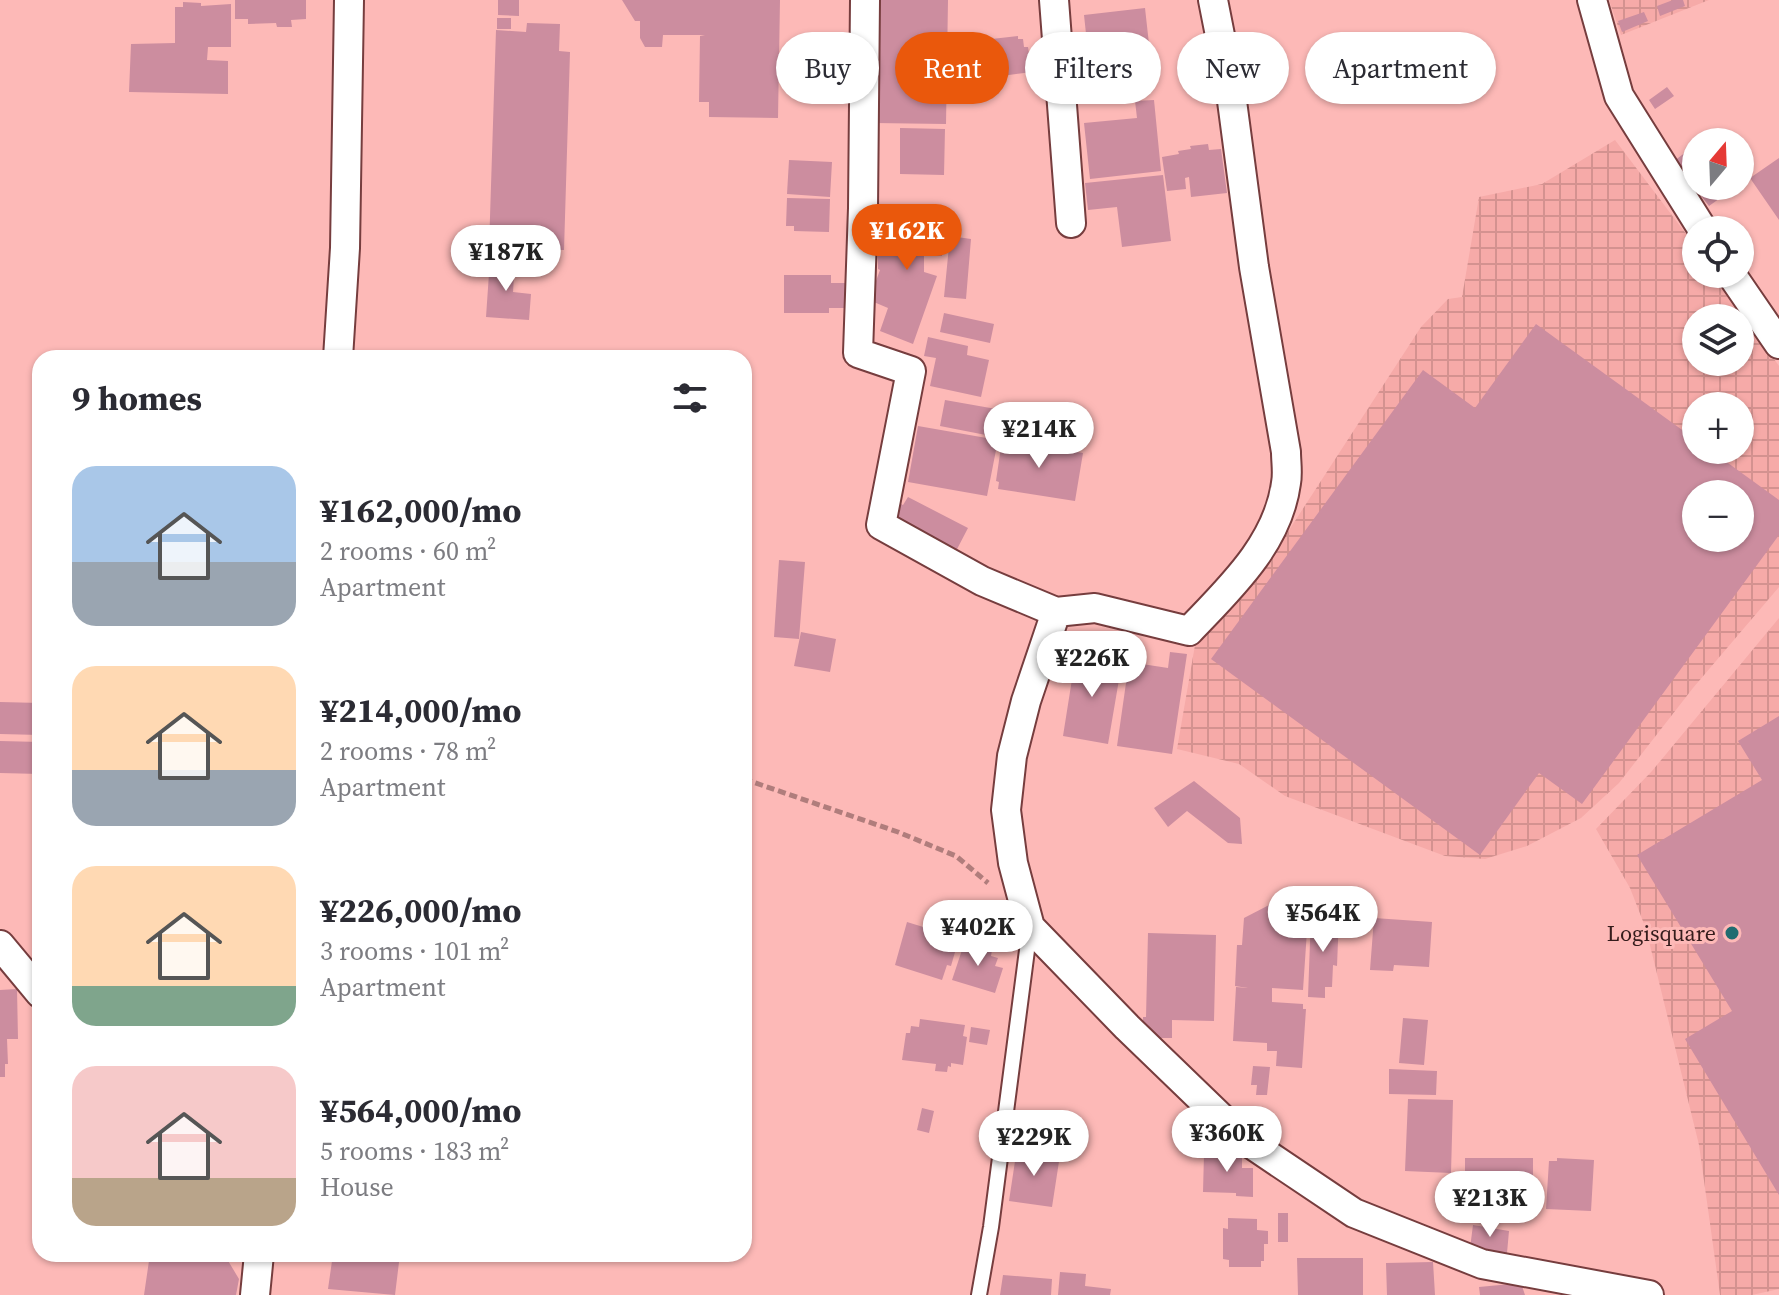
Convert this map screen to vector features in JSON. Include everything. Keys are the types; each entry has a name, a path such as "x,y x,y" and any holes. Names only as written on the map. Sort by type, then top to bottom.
{"street":[{"path":"339,350 345,248 349,0"},
{"path":"865,0 858,353 911,371 881,525 982,581 1056,612 1095,608 1189,631 1237,580 1259,551 1278,514 1287,482 1286,452 1254,267 1230,86 1213,0"},
{"path":"1054,0 1071,223"},
{"path":"1592,0 1619,96 1694,216"},
{"path":"1741,288 1779,344"},
{"path":"1056,612 1026,701 1012,756 1006,810 1013,863 1030,927 1127,1027 1241,1137 1354,1213 1482,1264 1649,1295"},
{"path":"0,945 32,983"}],"lane":[{"path":"979,1295 991,1227 1030,927"}],"path":[{"path":"752,782 898,832 956,856 993,887"}],"shaded area":[{"path":"1609,0 1709,0 1621,35"},
{"path":"1615,140 1682,229 1682,288 1725,288 1736,304 1682,304 1682,376 1754,376 1754,330 1779,366 1779,587 1693,688 1619,783 1581,818 1527,846 1485,859 1445,856 1285,796 1239,764 1177,749 1195,645 1254,584 1421,327 1448,299 1462,297 1479,197 1542,184"},
{"path":"1779,618 1779,1289 1752,1295 1720,1295 1699,1145 1646,929 1630,888 1596,829 1652,771"}],"building":[{"path":"235,0 306,0 306,19 291,20 292,27 277,27 276,23 248,24 248,19 235,19"},
{"path":"498,0 519,0 519,16 498,15"},
{"path":"622,0 780,0 779,32 776,32 778,118 709,117 709,102 699,102 700,36 705,35 663,35 662,47 645,47 640,38 640,21 635,21"},
{"path":"876,0 948,0 947,32 895,32 895,104 946,104 946,124 874,123 874,104 879,104 879,32 875,32"},
{"path":"1683,0 1685,6 1660,16 1657,6"},
{"path":"183,2 201,3 201,6 231,4 231,47 208,47 207,60 228,61 228,94 129,92 131,44 175,43 175,7 183,7"},
{"path":"1145,8 1148,32 1086,32 1084,15"},
{"path":"1644,12 1648,21 1622,32 1618,21"},
{"path":"497,18 511,18 511,29 497,29"},
{"path":"527,23 560,24 559,51 570,52 564,250 551,250 551,254 535,254 535,250 489,248 496,30 526,32"},
{"path":"1009,37 1023,39 1025,73 1009,75"},
{"path":"1667,87 1674,96 1655,109 1649,100"},
{"path":"1135,104 1154,104 1161,171 1090,179 1084,123 1137,118"},
{"path":"900,128 945,129 944,175 900,174"},
{"path":"1208,144 1209,150 1221,149 1227,193 1191,197 1189,177 1185,178 1186,189 1167,191 1162,157 1179,154 1178,151 1191,149 1190,146"},
{"path":"1682,155 1682,171 1674,161"},
{"path":"1779,158 1779,220 1754,184 1754,175"},
{"path":"789,160 832,162 830,197 787,194"},
{"path":"1163,175 1171,241 1122,247 1117,207 1088,210 1085,183"},
{"path":"787,198 830,199 829,232 794,231 794,226 786,226"},
{"path":"900,213 942,213 942,256 924,256 924,272 937,276 913,344 880,331 888,308 869,300 880,270 878,242 884,242 884,223 900,223"},
{"path":"950,236 971,239 966,299 944,297"},
{"path":"490,259 515,260 513,292 531,294 529,320 486,317"},
{"path":"784,275 831,275 831,283 845,283 845,308 829,308 829,313 784,313"},
{"path":"944,313 994,324 990,343 940,332"},
{"path":"1536,324 1682,430 1682,464 1729,464 1751,480 1682,480 1682,552 1754,552 1754,482 1779,500 1779,535 1582,804 1539,773 1480,855 1211,659 1423,370 1475,408"},
{"path":"928,337 968,346 967,355 989,360 981,397 930,386 936,358 924,356"},
{"path":"945,400 996,409 991,436 940,426"},
{"path":"918,426 998,440 987,496 908,482"},
{"path":"1002,440 1083,453 1075,501 998,489 999,482 996,481"},
{"path":"908,497 968,528 955,553 888,519 897,502 903,505"},
{"path":"779,560 805,562 799,639 774,637"},
{"path":"801,632 836,639 830,672 794,666"},
{"path":"1170,652 1187,654 1172,754 1117,746 1129,662 1168,668"},
{"path":"1076,654 1122,662 1108,744 1063,736"},
{"path":"0,702 32,703 32,735 0,734"},
{"name":"Logisquare","path":"1779,716 1779,1195 1685,1039 1732,1011 1637,855 1762,780 1738,741"},
{"path":"0,741 32,742 32,774 0,773"},
{"path":"1194,781 1240,818 1242,844 1228,843 1187,811 1168,827 1154,808"},
{"path":"1281,899 1309,901 1303,990 1272,988 1272,1002 1303,1004 1303,1009 1306,1009 1302,1068 1276,1066 1277,1051 1267,1051 1267,1043 1233,1041 1236,987 1248,988 1235,986 1237,945 1242,945 1244,918"},
{"path":"1311,915 1339,916 1337,966 1333,965 1332,987 1325,987 1325,998 1308,997"},
{"path":"1374,918 1432,922 1429,967 1394,965 1393,971 1370,970"},
{"path":"907,922 959,938 951,966 947,965 942,980 895,965"},
{"path":"1148,933 1216,935 1214,1021 1172,1020 1172,1038 1150,1038 1143,1030"},
{"path":"965,941 992,950 991,956 998,958 995,966 1003,968 995,993 952,980"},
{"path":"17,989 18,1039 7,1039 8,1064 5,1064 5,1077 0,1077 0,990"},
{"path":"1403,1018 1428,1020 1424,1065 1399,1063"},
{"path":"920,1019 965,1025 963,1036 967,1037 963,1065 951,1063 947,1072 935,1071 936,1064 902,1060 906,1033 910,1033 911,1026 919,1027"},
{"path":"971,1027 990,1030 987,1045 969,1042"},
{"path":"1253,1066 1270,1067 1267,1095 1256,1095 1257,1085 1251,1085"},
{"path":"1389,1069 1437,1071 1436,1095 1389,1094"},
{"path":"1408,1099 1453,1100 1451,1173 1405,1171"},
{"path":"922,1108 934,1111 929,1133 917,1130"},
{"path":"1017,1148 1060,1155 1052,1207 1009,1201"},
{"path":"1218,1151 1242,1151 1242,1168 1253,1168 1253,1197 1203,1192 1204,1154 1217,1155"},
{"path":"1465,1158 1533,1158 1533,1198 1515,1198 1515,1202 1465,1201"},
{"path":"1557,1158 1594,1160 1591,1211 1546,1209 1549,1161 1557,1161"},
{"path":"1278,1213 1288,1213 1288,1242 1278,1242"},
{"path":"1228,1218 1257,1219 1257,1230 1268,1231 1268,1244 1264,1244 1261,1267 1229,1267 1229,1260 1223,1259 1223,1228 1228,1229"},
{"path":"1473,1225 1509,1231 1507,1253 1470,1248"},
{"path":"1297,1258 1363,1258 1363,1295 1298,1295"},
{"path":"149,1262 229,1262 239,1279 236,1295 144,1295"},
{"path":"332,1262 399,1262 395,1295 328,1289"},
{"path":"1433,1262 1435,1295 1387,1295 1386,1263"},
{"path":"1060,1272 1086,1274 1085,1286 1111,1289 1110,1295 1058,1295"},
{"path":"1003,1275 1052,1279 1051,1295 1000,1295"},
{"path":"1521,1283 1525,1295 1480,1295 1479,1287"}],"place":[{"name":"Logisquare","path":"1732,933"}]}
